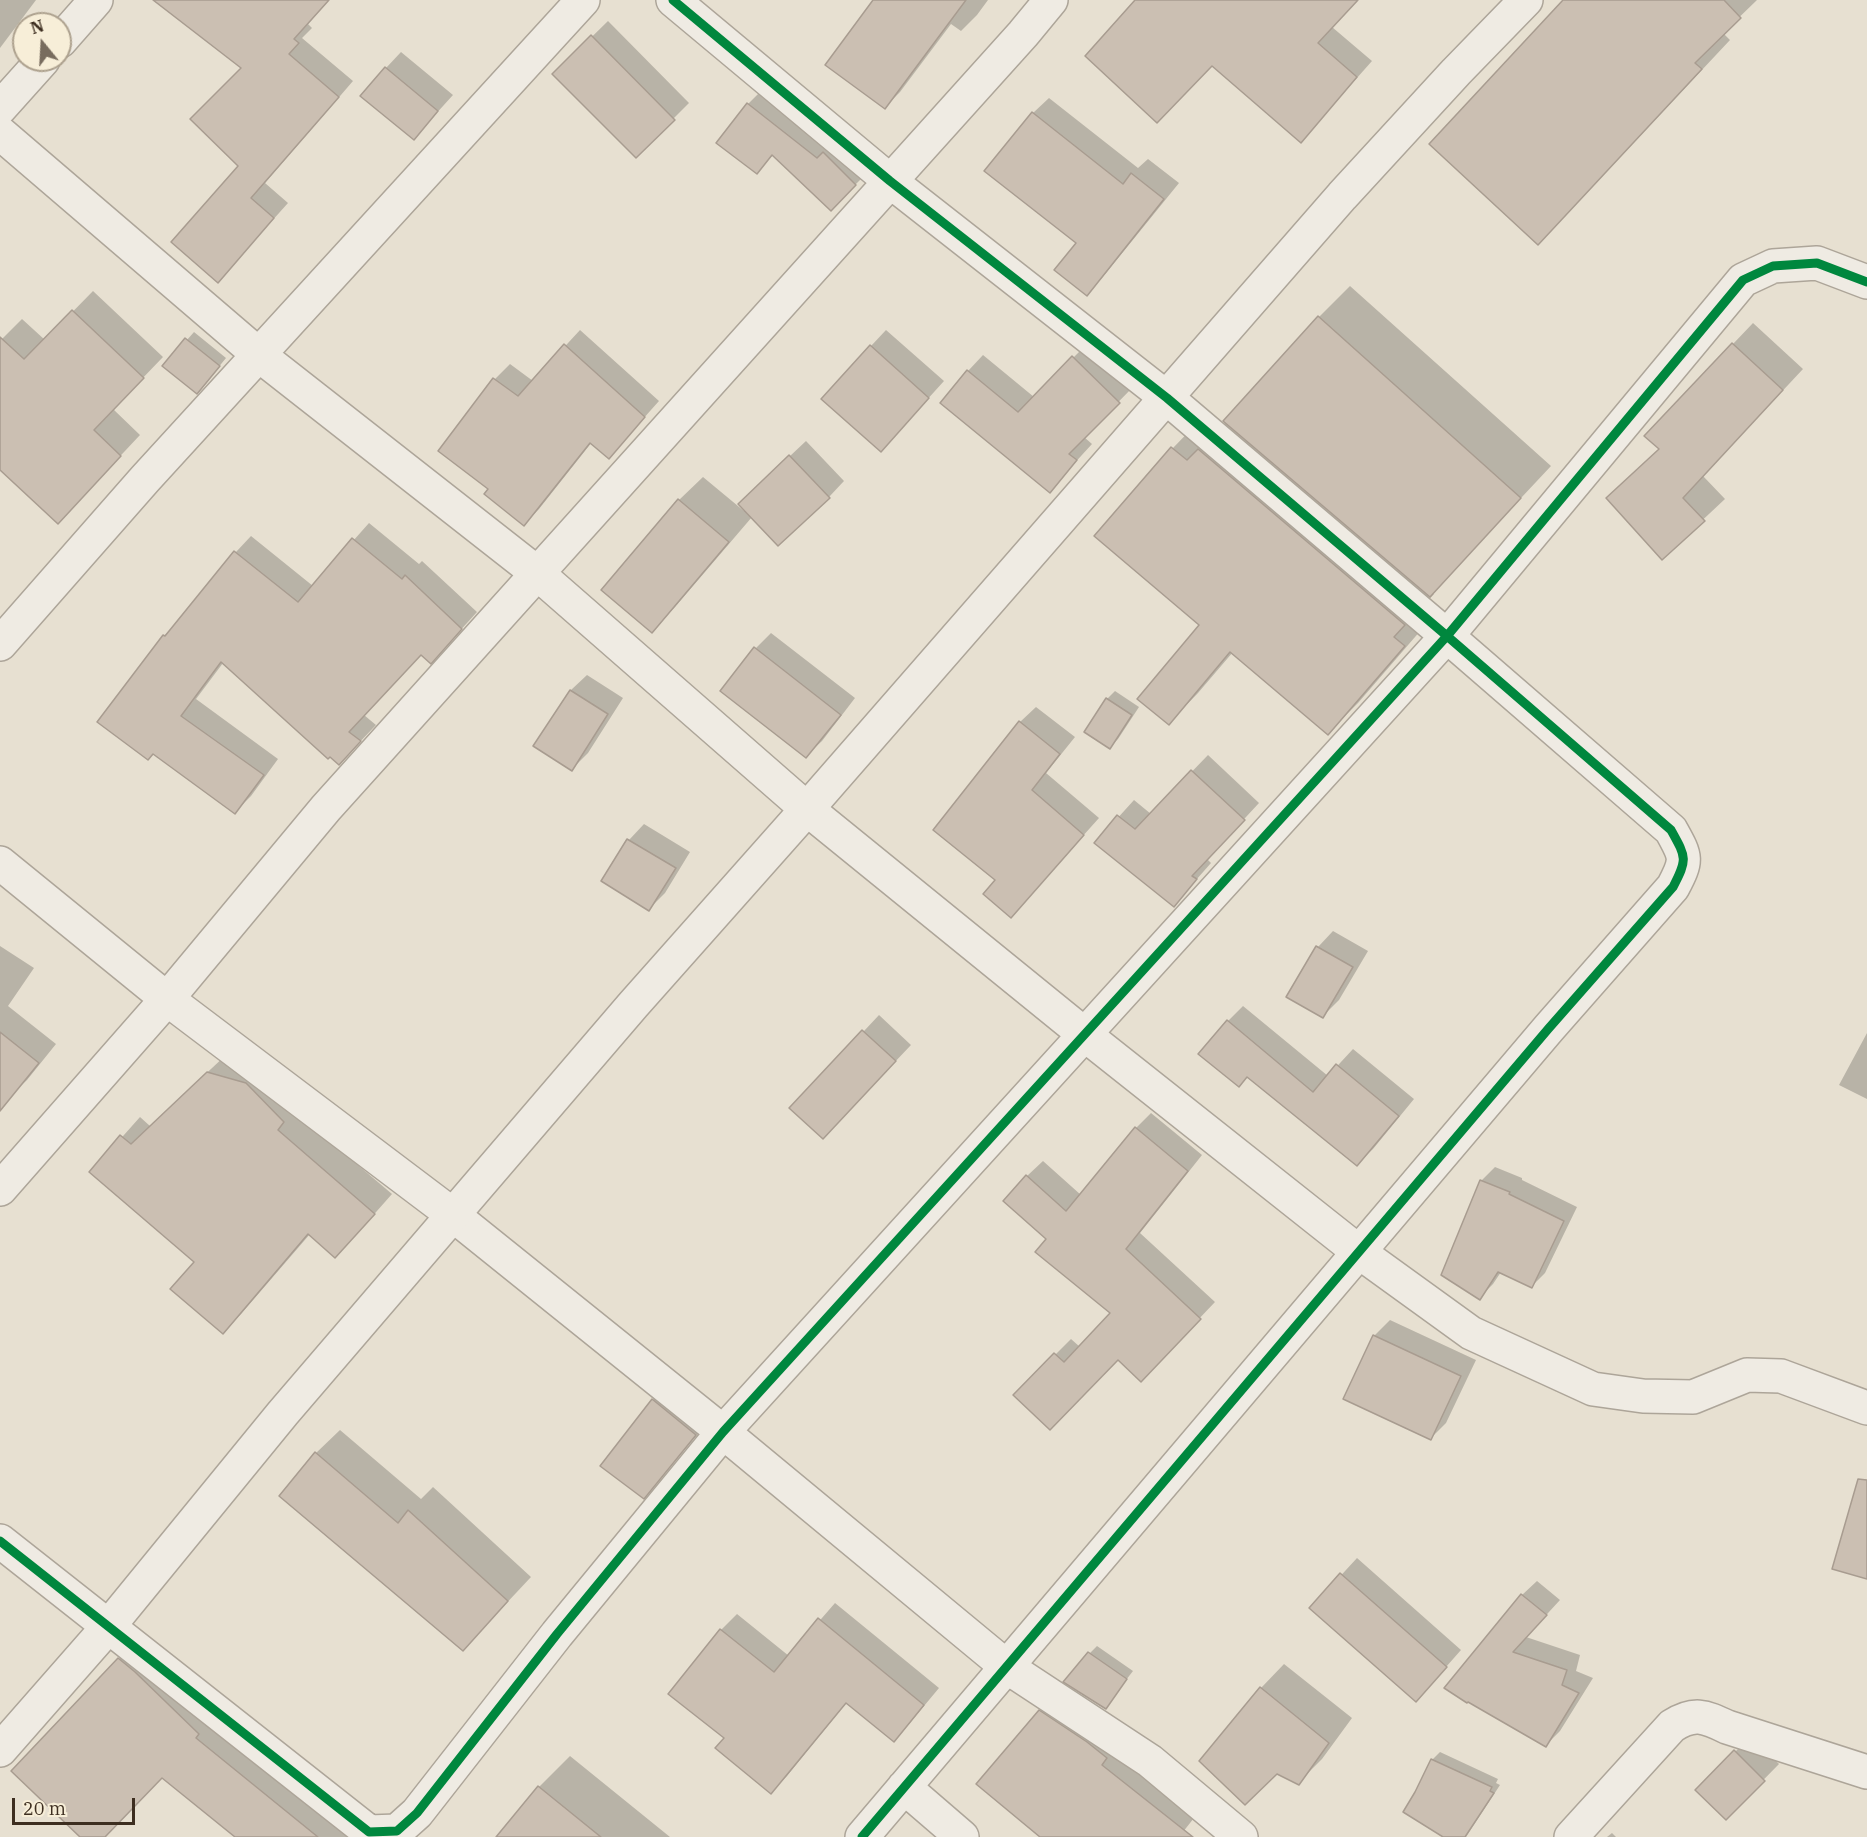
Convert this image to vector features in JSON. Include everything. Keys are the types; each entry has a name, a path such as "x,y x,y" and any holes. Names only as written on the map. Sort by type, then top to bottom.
{"street":[{"path":"72,27 96,0"},
{"path":"0,644 145,479 583,0"},
{"path":"673,0 890,181 1167,398 1671,830 1683,851 1684,868 1673,887 1549,1028 862,1837"},
{"path":"0,1189 167,999 326,808 1023,34 1051,0"},
{"path":"0,1750 108,1627 283,1413 633,1005 807,810 1342,196 1526,0"},
{"path":"0,108 32,72"},
{"path":"0,133 259,355 537,573 807,810 1359,1252 1471,1333 1593,1389 1643,1396 1693,1397 1747,1375 1781,1376 1867,1408"},
{"path":"0,1541 369,1832 397,1831 417,1813 557,1634 723,1432 1447,636 1743,280 1773,266 1817,263 1867,282"},
{"path":"0,863 167,999 453,1215 723,1432 1007,1667 1150,1761 1241,1837"},
{"path":"1571,1837 1672,1726 1687,1717 1707,1717 1727,1727 1867,1772"},
{"path":"904,1787 962,1837"}],"building":[{"path":"153,0 329,0 294,39 299,43 289,54 339,97 251,198 274,218 218,283 171,242 238,166 190,119 241,68"},
{"path":"873,0 966,0 885,109 825,65"},
{"path":"1135,0 1358,0 1318,43 1357,77 1301,143 1212,66 1157,123 1085,56"},
{"path":"1563,0 1724,0 1741,18 1695,63 1702,69 1538,245 1429,144"},
{"path":"591,35 675,120 636,158 552,74"},
{"path":"385,67 438,111 414,140 360,96"},
{"path":"747,103 817,158 823,152 856,185 831,211 772,155 757,174 716,143"},
{"path":"1032,112 1123,184 1131,173 1164,199 1087,296 1054,270 1076,243 984,171"},
{"path":"72,310 144,378 94,430 121,456 58,524 0,470 0,337 24,359"},
{"path":"1318,316 1521,498 1430,597 1223,421"},
{"path":"185,338 220,366 197,394 162,366"},
{"path":"1732,343 1783,390 1683,498 1705,521 1662,560 1606,498 1659,449 1644,436"},
{"path":"564,344 645,417 609,459 590,443 524,526 484,494 488,489 438,451 493,378 518,396"},
{"path":"870,345 929,398 881,452 821,399"},
{"path":"1072,356 1120,403 1069,454 1077,460 1050,493 940,403 967,370 1018,412"},
{"path":"1171,447 1187,460 1198,449 1405,625 1394,637 1405,646 1328,735 1230,652 1169,725 1137,699 1199,625 1094,536"},
{"path":"789,455 830,498 778,546 738,504"},
{"path":"678,499 729,542 652,633 601,590"},
{"path":"352,538 402,579 405,575 462,629 431,664 421,655 349,732 361,741 339,765 330,757 328,759 221,662 181,716 264,775 235,814 153,754 148,760 97,722 163,635 165,636 234,551 298,602"},
{"path":"754,647 841,715 806,758 720,691"},
{"path":"570,690 608,714 572,771 533,746"},
{"path":"1106,698 1132,715 1110,749 1084,732"},
{"path":"1019,721 1060,754 1032,790 1084,835 1011,918 983,894 995,880 933,830"},
{"path":"1191,770 1245,820 1192,876 1197,879 1174,907 1094,843 1117,815 1135,829"},
{"path":"627,839 676,868 649,911 601,881"},
{"path":"1316,946 1353,967 1323,1018 1286,997"},
{"path":"1227,1020 1313,1092 1336,1064 1399,1116 1357,1166 1247,1077 1239,1087 1198,1054"},
{"path":"862,1030 896,1061 823,1139 789,1108"},
{"path":"0,1032 39,1063 0,1111"},
{"path":"207,1072 246,1083 284,1122 278,1130 375,1214 335,1258 308,1234 223,1334 170,1289 194,1262 89,1172 120,1135 131,1144"},
{"path":"1135,1127 1188,1171 1126,1249 1201,1319 1141,1382 1118,1360 1050,1430 1013,1395 1054,1353 1064,1362 1110,1313 1035,1252 1046,1239 1003,1201 1026,1175 1066,1211"},
{"path":"1480,1180 1510,1192 1509,1194 1564,1221 1532,1288 1498,1272 1480,1300 1441,1275"},
{"path":"1373,1335 1461,1376 1431,1440 1343,1399"},
{"path":"652,1399 696,1435 644,1499 600,1466"},
{"path":"315,1452 398,1523 408,1510 508,1601 463,1651 279,1496"},
{"path":"1858,1479 1867,1480 1867,1579 1832,1569"},
{"path":"1340,1573 1447,1667 1416,1702 1309,1608"},
{"path":"1521,1594 1547,1615 1513,1652 1567,1670 1562,1685 1579,1693 1546,1747 1444,1688"},
{"path":"818,1618 924,1705 894,1742 846,1703 771,1794 715,1748 724,1738 668,1694 720,1629 774,1672"},
{"path":"1088,1652 1127,1679 1106,1709 1063,1682"},
{"path":"118,1658 199,1734 196,1738 318,1837 235,1837 162,1778 105,1837 80,1837 11,1771"},
{"path":"1260,1687 1329,1743 1299,1785 1277,1774 1245,1805 1199,1761"},
{"path":"1039,1710 1107,1758 1102,1765 1193,1837 1040,1837 976,1784"},
{"path":"1734,1750 1765,1781 1726,1820 1695,1790"},
{"path":"1431,1759 1492,1787 1490,1791 1494,1793 1465,1837 1443,1837 1403,1812"},
{"path":"538,1786 601,1837 496,1837"}],"cycle path":[{"path":"673,0 890,181 1167,398 1671,830 1680,846 1683,858 1681,870 1673,887 1549,1028 862,1837"},
{"path":"0,1541 369,1832 397,1831 417,1813 557,1634 723,1432 1447,636 1743,280 1773,266 1817,263 1867,282"}]}
